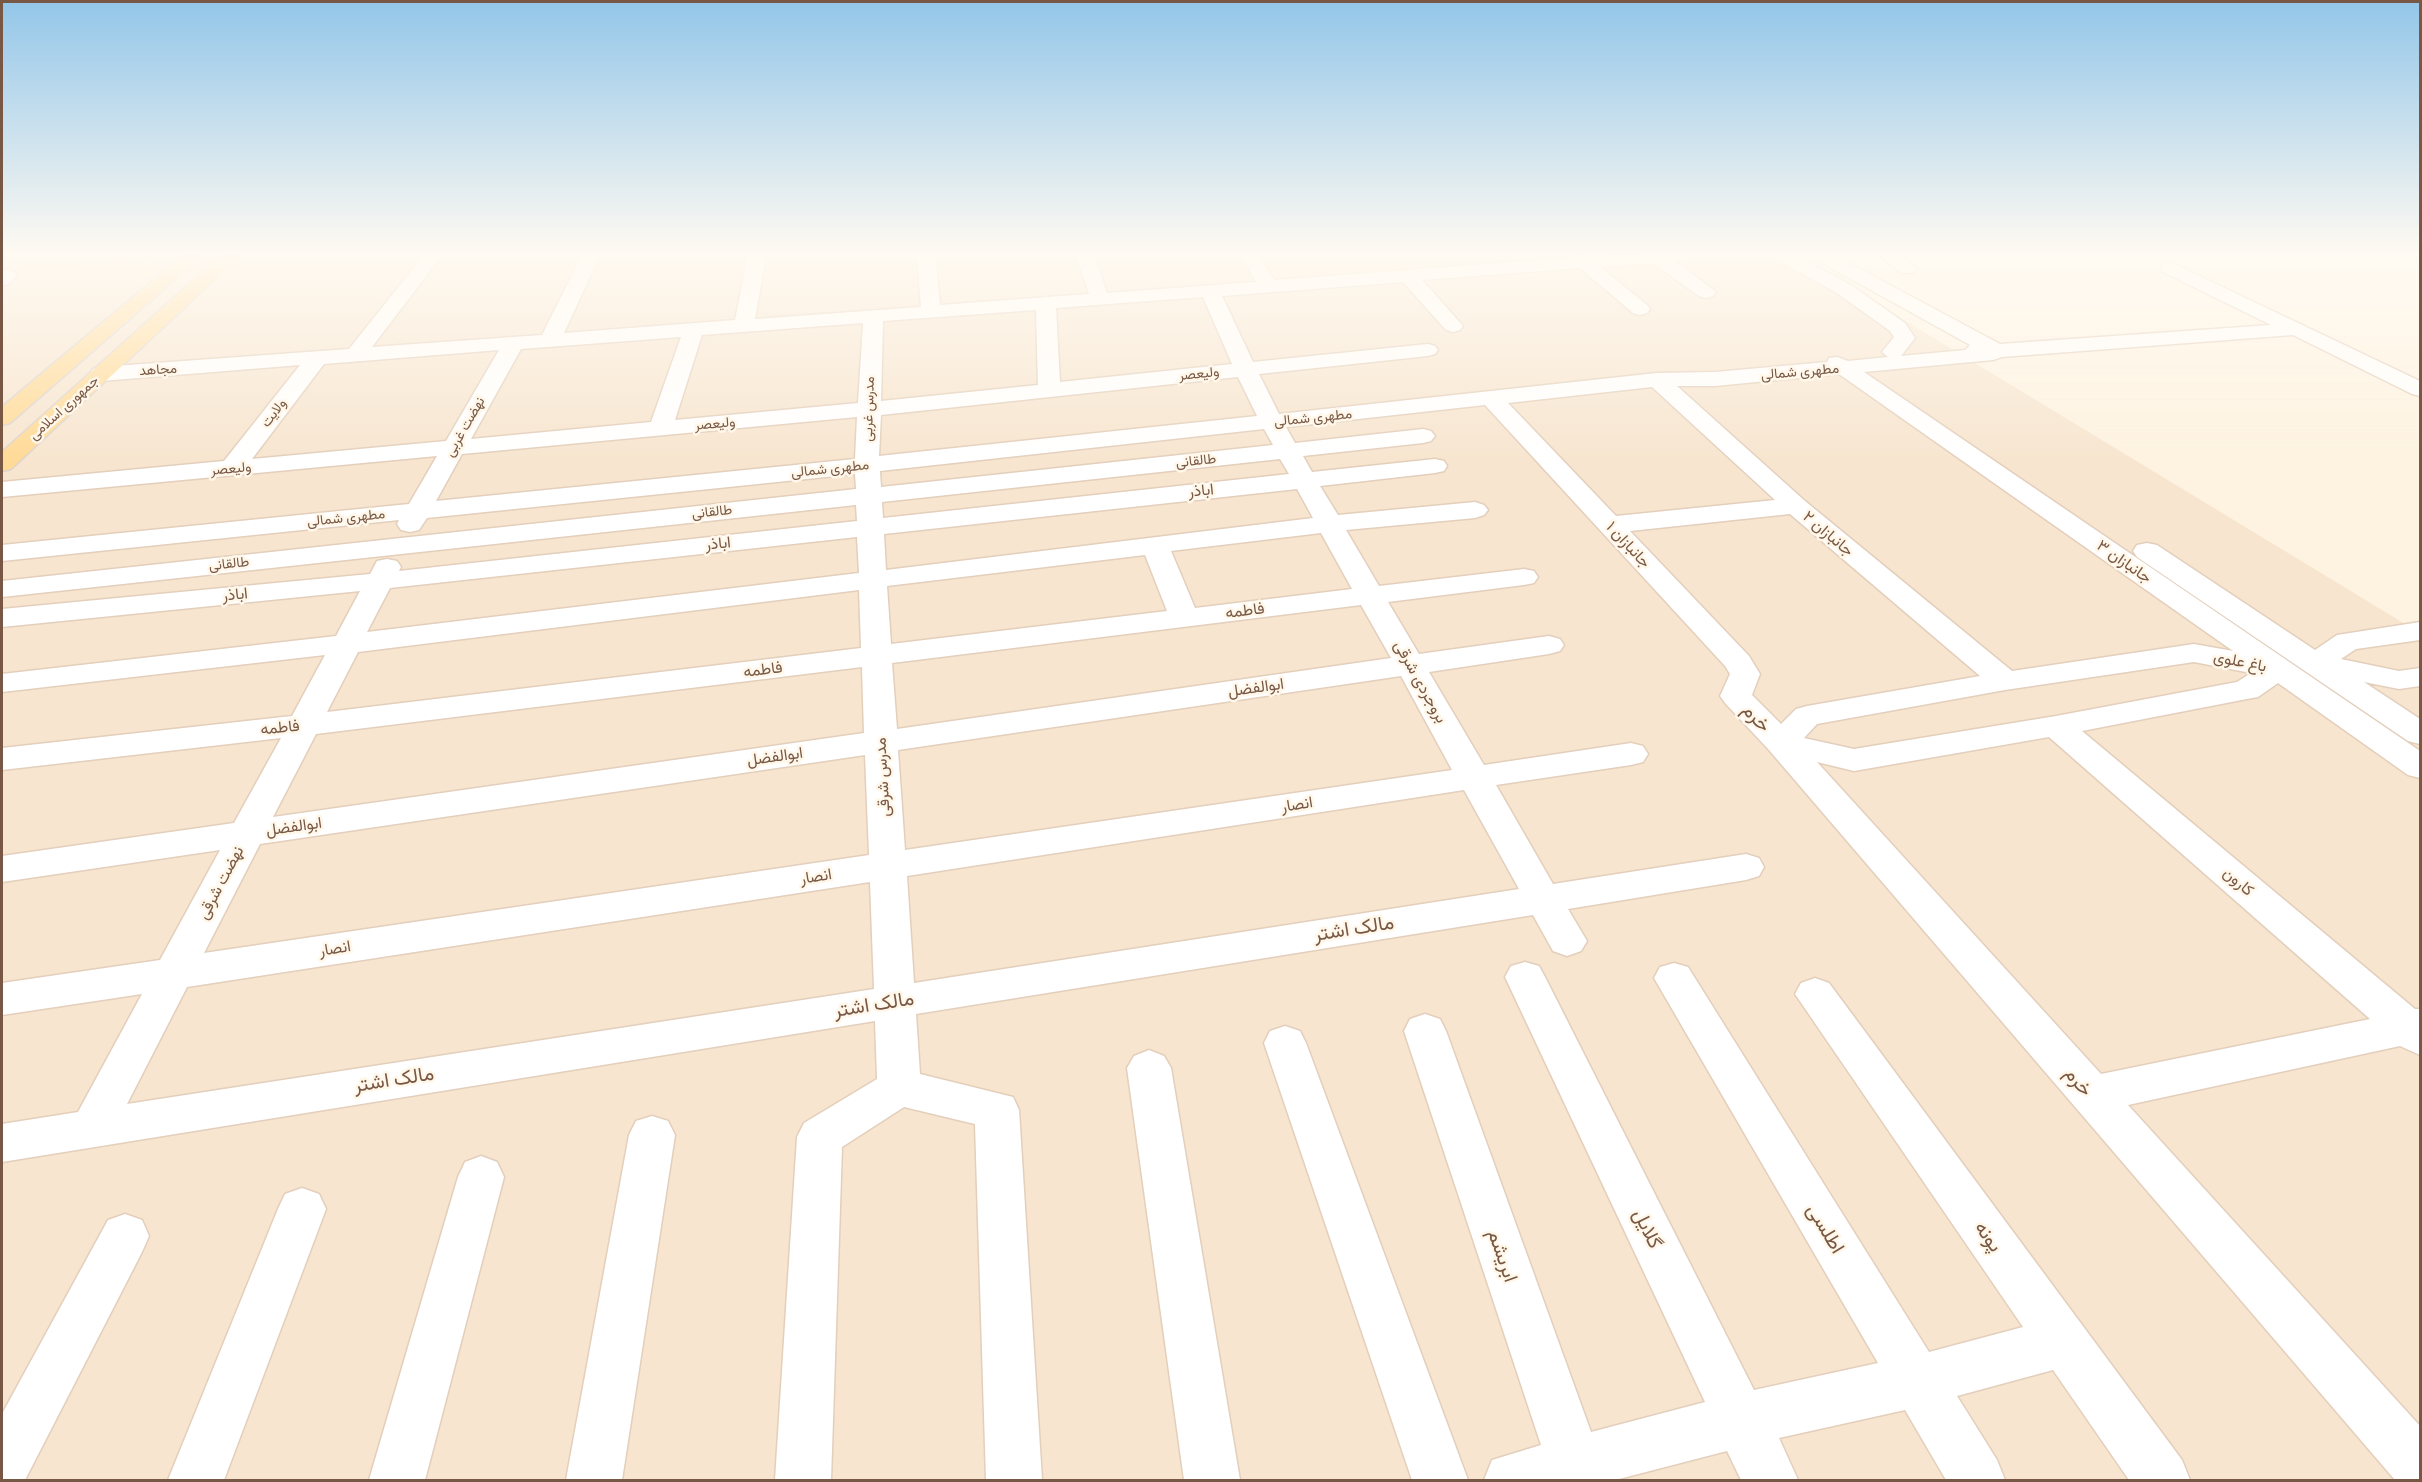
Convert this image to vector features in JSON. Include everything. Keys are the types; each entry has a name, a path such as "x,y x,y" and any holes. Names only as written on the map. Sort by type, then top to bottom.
{"main road":[{"name":"جمهوری اسلامی","path":"2,418 112,324"},
{"name":"جمهوری اسلامی","path":"2,464 157,324"}],"street":[{"path":"355,355 379,324"},
{"path":"550,340 558,324"},
{"name":"مجاهد","path":"101,374 768,324"},
{"name":"مدرس غربی","path":"869,496 869,409 873,324"},
{"path":"1047,324 1049,390"},
{"name":"بروجردی شرقی","path":"1225,324 1272,423 1567,941"},
{"path":"1893,352 1905,338 1894,324"},
{"path":"1947,324 1996,351 2295,329"},
{"path":"2285,324 2421,389"},
{"path":"660,429 693,330"},
{"name":"نهضت غربی","path":"417,510 514,343"},
{"name":"مطهری شمالی","path":"1849,362 1893,352 1986,349 1996,351"},
{"name":"ولیعصر","path":"2,489 869,409 1428,350"},
{"name":"مطهری شمالی","path":"2,553 417,510 869,496 1272,423 1657,380 1715,380 1849,362 1993,354 1996,351"},
{"name":"ولایت","path":"231,469 317,358"},
{"name":"جانبازان ۳","path":"1849,362 1934,409 2421,734"},
{"name":"جانبازان ۳","path":"1849,362 1907,411 2421,767"},
{"name":"جانبازان ۲","path":"1657,380 1796,506 2005,681"},
{"name":"جانبازان ۱","path":"1492,399 1738,662 1744,674 1736,696"},
{"path":"1907,411 1934,409"},
{"name":"طالقانی","path":"2,589 1423,436"},
{"name":"اباذر","path":"2,618 380,581 869,496 1305,480 1435,466"},
{"name":"مدرس شرقی","path":"869,496 899,1088"},
{"path":"1610,525 1796,506"},
{"name":"نهضت شرقی","path":"92,1128 417,510"},
{"path":"2,683 873,581 1330,524 1475,510"},
{"path":"1155,546 1185,619"},
{"name":"فاطمه","path":"2,759 304,725 1524,578"},
{"path":"2315,663 2348,641 2421,631"},
{"name":"ابوالفضل","path":"2,869 1549,645"},
{"name":"باغ علوی","path":"1781,743 1807,716 2005,681 2194,653 2277,669"},
{"path":"2277,669 2315,663 2399,680 2421,677"},
{"name":"باغ علوی","path":"1781,743 1854,760 2247,690 2277,669"},
{"name":"خرم","path":"1736,696 1781,743 2421,1467"},
{"name":"کارون","path":"2055,726 2417,1030"},
{"name":"انصار","path":"2,999 1631,754"},
{"name":"مالک اشتر","path":"2,1143 1746,867"},
{"name":"گلایل","path":"1525,977 1770,1480"},
{"name":"اطلسی","path":"1674,978 1977,1480"},
{"name":"پونه","path":"1815,994 2162,1480"},
{"path":"2090,1095 2417,1030"},
{"name":"ابریشم","path":"1425,1031 1578,1473"},
{"path":"1285,1043 1440,1480"},
{"path":"1149,1068 1212,1480"},
{"path":"804,1480 820,1137 899,1088 997,1110 1014,1480"},
{"path":"594,1480 652,1135"},
{"path":"397,1480 481,1177"},
{"path":"196,1480 302,1209"},
{"path":"2,1468 125,1236"},
{"path":"1512,1480 1578,1473 1741,1420 1917,1381 2063,1342"}],"shaded area":[{"path":"2,324 1911,324 2420,633 2420,1480 2,1480"}]}
